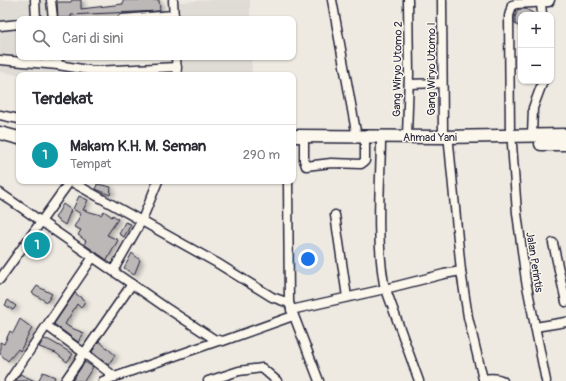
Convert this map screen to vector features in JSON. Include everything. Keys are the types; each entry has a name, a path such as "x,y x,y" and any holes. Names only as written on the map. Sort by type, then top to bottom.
{"highway":[{"path":"0,125 16,129"},
{"path":"0,133 16,137"},
{"name":"Ahmad Yani","path":"296,136 363,139 406,137 446,141"},
{"path":"298,143 363,139 381,143 561,139"}],"street":[{"path":"35,0 36,16"},
{"path":"51,0 53,16"},
{"path":"173,0 174,16"},
{"path":"298,143 306,166 331,163 364,163 366,154 332,0"},
{"name":"Gang Wiryo Utomo 2","path":"406,137 409,84 408,0"},
{"name":"Gang Wiryo Utomo I","path":"442,0 442,83 446,141 461,271 480,380"},
{"name":"Jalan Perintis","path":"546,381 526,281 516,206 511,140 509,16 512,5 549,2 550,0"},
{"path":"541,3 542,12"},
{"path":"0,26 16,24"},
{"path":"0,60 57,61 90,72"},
{"path":"135,72 177,71 176,60"},
{"path":"409,84 442,83"},
{"path":"539,139 533,108 542,84"},
{"path":"0,115 16,118"},
{"path":"381,143 380,237 382,273 385,288 419,381"},
{"path":"0,279 68,184"},
{"path":"76,184 217,262 291,310"},
{"path":"113,271 142,220 157,184"},
{"path":"288,184 291,310 319,381"},
{"path":"0,193 218,341"},
{"path":"335,215 347,297"},
{"path":"553,243 566,302"},
{"path":"9,381 93,257"},
{"path":"103,381 218,341 223,341 291,310 461,271"},
{"path":"65,381 132,284"},
{"path":"535,327 566,322"},
{"path":"46,326 115,377"},
{"path":"208,381 239,371 262,368 277,381"},
{"path":"480,380 494,378 503,381"}],"shaded area":[{"path":"0,0 49,0 50,16 16,16 16,60 54,60 56,72 16,72 16,74 0,72"},
{"path":"250,0 250,16 180,16 179,2"},
{"path":"182,60 251,60 252,72 183,72"}],"building":[{"path":"72,0 81,0 81,9 123,4 123,0 159,0 160,11 58,16 57,2 71,2"},
{"path":"518,9 526,9 531,12 518,12 518,26 515,24 515,17"},
{"path":"97,184 111,187 110,195 96,189"},
{"path":"79,196 88,200 83,210 101,215 104,211 112,217 113,215 118,219 107,235 118,240 107,260 84,244 86,241 78,235 81,230 74,227 81,214 73,209"},
{"path":"63,204 71,210 65,225 55,218"},
{"path":"125,222 131,224 124,237 119,234"},
{"path":"132,253 140,260 134,275 124,268"},
{"path":"37,286 52,294 47,302 32,293"},
{"path":"75,293 85,301 81,308 77,304 65,324 84,333 78,342 54,324"},
{"path":"8,300 16,306 13,310 5,305"},
{"path":"20,319 32,328 20,351 18,349 8,361 0,354 0,342 4,344 10,331 13,333"},
{"path":"44,339 49,340 73,354 67,362 56,353 39,347"},
{"path":"99,341 115,355 108,365 92,352"},
{"path":"85,362 93,367 84,381 72,381"},
{"path":"43,372 55,377 53,381 38,381"},
{"path":"20,374 35,381 16,381"}],"place":[{"name":"Makam K.H. M. Seman","path":"37,245"}]}
